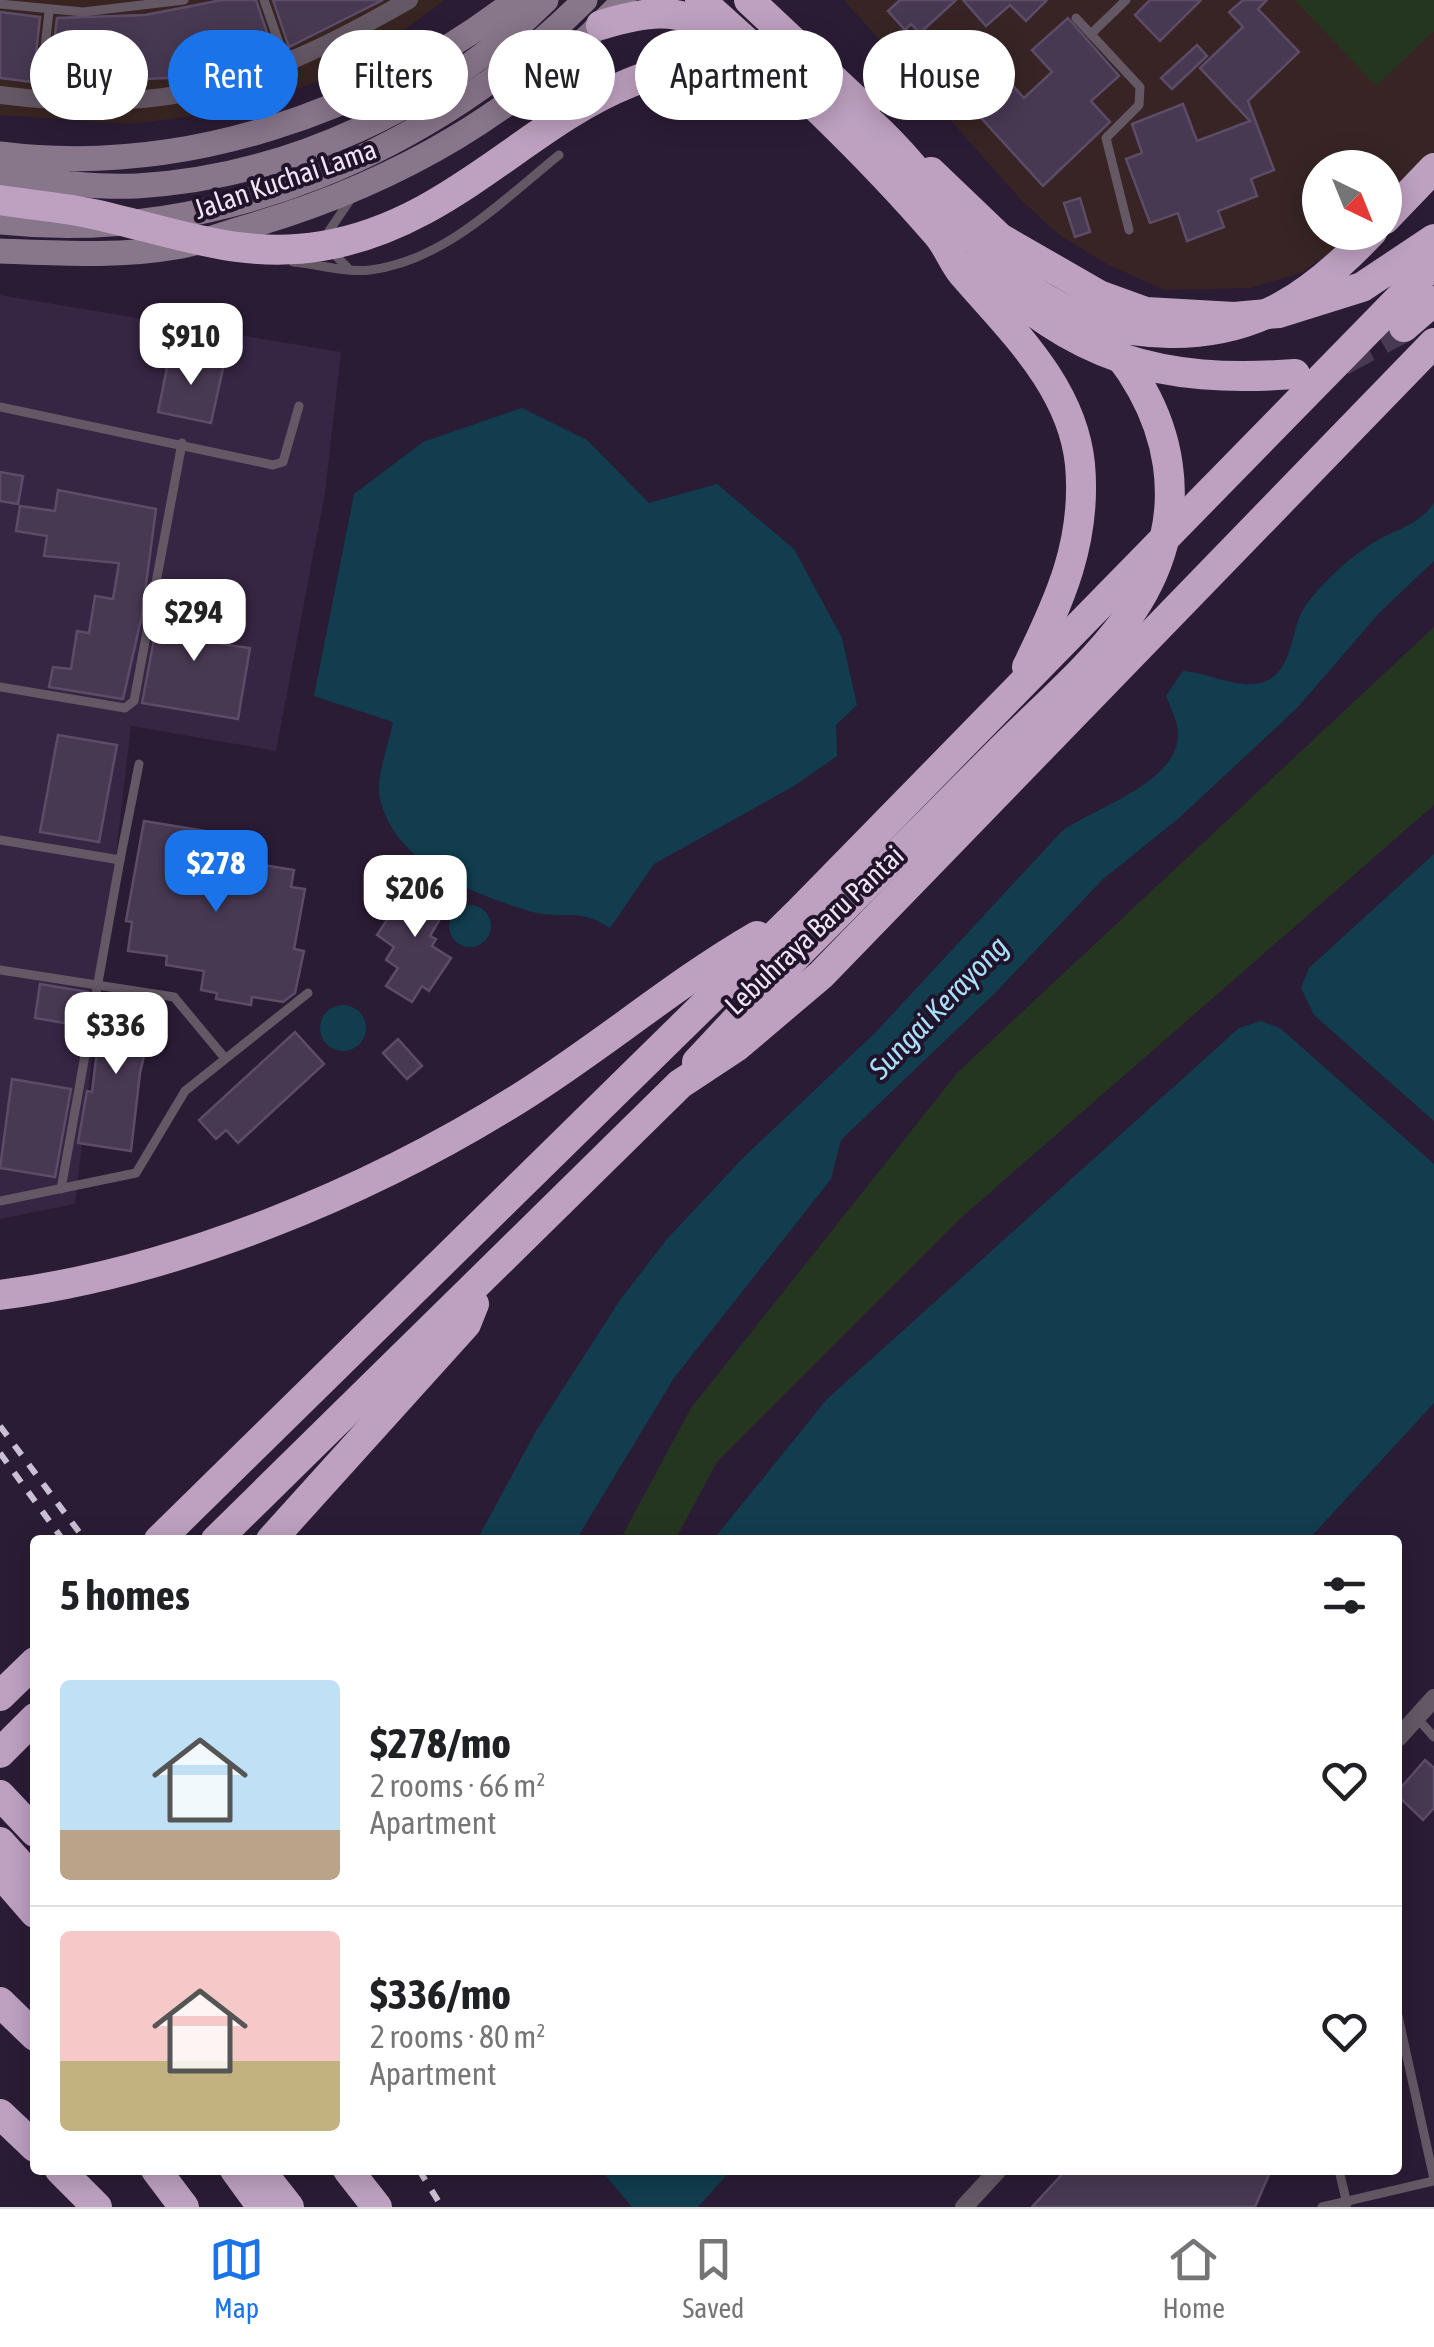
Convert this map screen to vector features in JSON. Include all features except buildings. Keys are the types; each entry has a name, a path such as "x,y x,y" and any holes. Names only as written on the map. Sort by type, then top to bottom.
{"highway":[{"path":"700,0 734,30"},
{"path":"680,1084 712,1041 1109,641 1128,617 1161,547 1171,477 1164,431 1146,390 1120,352 1028,269 755,4"},
{"path":"593,12 682,14 719,30"},
{"path":"0,200 92,214 201,244 266,252 322,246 413,219 457,194 577,107 621,83 660,69 728,63 778,72 845,104 875,130 982,249 1020,284 1060,311 1114,326 1199,332 1274,312 1329,278 1355,250"},
{"path":"831,120 942,239 973,259 1045,323 1104,354 1173,374 1215,378 1295,374"},
{"path":"1402,202 1434,168"},
{"path":"1000,238 1099,295 1146,312 1234,318 1279,313 1362,287 1434,239"},
{"path":"942,239 958,268 1046,373 1080,460 1080,520 1070,576 1014,692"},
{"name":"Lebuhraya Baru Pantai","path":"800,911 1434,262"},
{"path":"1404,326 1434,302"},
{"name":"Lebuhraya Baru Pantai","path":"221,1535 680,1084 736,1047 821,976 1434,343"},
{"path":"0,1295 142,1265 243,1231 417,1156 519,1099 730,952 800,911"},
{"path":"164,1535 800,911"},
{"path":"276,1535 466,1324 494,1266"},
{"path":"0,1696 30,1667"},
{"path":"0,1753 30,1723"},
{"path":"0,1795 30,1827"},
{"path":"0,1842 30,1875"},
{"path":"0,1874 30,1907"},
{"path":"0,2005 30,2015"},
{"path":"0,2005 30,2032"},
{"path":"0,2114 30,2141"},
{"path":"65,2175 96,2207"},
{"path":"160,2175 184,2207"},
{"path":"241,2175 279,2206"},
{"path":"263,2175 279,2206"},
{"path":"328,2175 350,2207"},
{"path":"352,2175 377,2207"}],"main road":[{"path":"0,154 73,162 123,158 240,137 294,122 389,83 470,35 516,0"},
{"name":"Jalan Kuchai Lama","path":"0,175 134,186 195,180 304,152 369,124 450,79 546,0"},
{"path":"555,0 572,20 572,30"},
{"path":"593,12 624,0"},
{"name":"Jalan Kuchai Lama","path":"0,222 61,226 145,222 207,210 326,173 406,137 466,100 548,37 593,12"},
{"name":"Jalan Kuchai Lama","path":"0,251 101,253 177,248 377,182 488,120"}],"street":[{"path":"298,58 329,46 409,0"},
{"path":"0,96 30,99"},
{"path":"1402,1734 1434,1698"},
{"path":"964,2207 993,2175"}],"lane":[{"path":"0,4 49,12 135,9 184,0"},
{"path":"264,0 275,30"},
{"path":"1092,34 1126,0"},
{"path":"47,30 49,12"},
{"path":"1076,18 1140,87 1139,105 1106,138 1128,230"},
{"path":"177,248 368,271 427,253 465,230 559,155"},
{"path":"348,268 337,257 328,230 342,206 377,182"},
{"path":"0,407 272,465 284,462 299,406"},
{"path":"0,687 125,708 134,701 182,443"},
{"path":"60,1189 139,764"},
{"path":"0,840 120,860"},
{"path":"0,970 174,997 224,1057"},
{"path":"0,1201 136,1173 186,1091 308,993"},
{"path":"1417,1718 1434,1736"},
{"path":"1322,2207 1434,2180 1402,2034"},
{"path":"1340,2175 1347,2204"}],"shaded area":[{"path":"0,0 445,0 404,30 318,30 318,81 298,89 298,30 168,30 168,119 130,124 72,120 148,120 148,30 30,30 30,117 0,115"},
{"path":"844,0 1434,0 1434,152 1402,186 1402,150 1302,150 1302,250 1333,250 1303,272 1251,288 1164,290 1107,264 1058,234 1021,200 950,120 1015,120 1015,30 871,30"},
{"path":"0,295 341,352 325,493 276,751 131,726 75,1204 0,1219"}],"green space":[{"path":"1295,0 1434,0 1434,31 1376,86"},
{"path":"1434,627 1434,805 962,1217 717,1462 678,1535 623,1535 691,1408 958,1072"}],"water":[{"path":"522,408 587,440 649,503 717,484 794,549 842,638 857,705 836,725 837,756 794,786 654,864 610,928 588,917 541,914 507,904 461,885 419,858 389,822 380,799 381,771 393,722 314,696 354,494 423,442"},
{"name":"Sungai Kerayong","path":"1434,503 1434,561 1380,612 1297,708 1179,818 1102,880 997,991 841,1140 831,1179 674,1378 579,1535 480,1535 536,1431 620,1300 667,1239 743,1158 876,1032 1062,831 1133,792 1165,766 1175,750 1178,733 1166,696 1183,671 1236,683 1266,681 1282,668 1299,617 1319,589 1358,553"},
{"path":"1434,854 1434,1121 1314,1015 1301,988 1309,968"},
{"path":"470,905 485,911 491,926 485,941 470,947 455,941 449,926 455,911"},
{"path":"343,1005 359,1012 366,1028 359,1044 343,1051 327,1044 320,1028 327,1012"},
{"path":"1261,1021 1280,1028 1434,1164 1434,1403 1313,1535 717,1535 827,1399 1239,1028"},
{"path":"605,2175 727,2175 698,2207 632,2207"}],"tunnel":[{"path":"1341,361 1404,327"}],"railway":[{"path":"0,1426 81,1535"},
{"path":"0,1453 59,1535"},
{"path":"422,2175 442,2207"}]}
